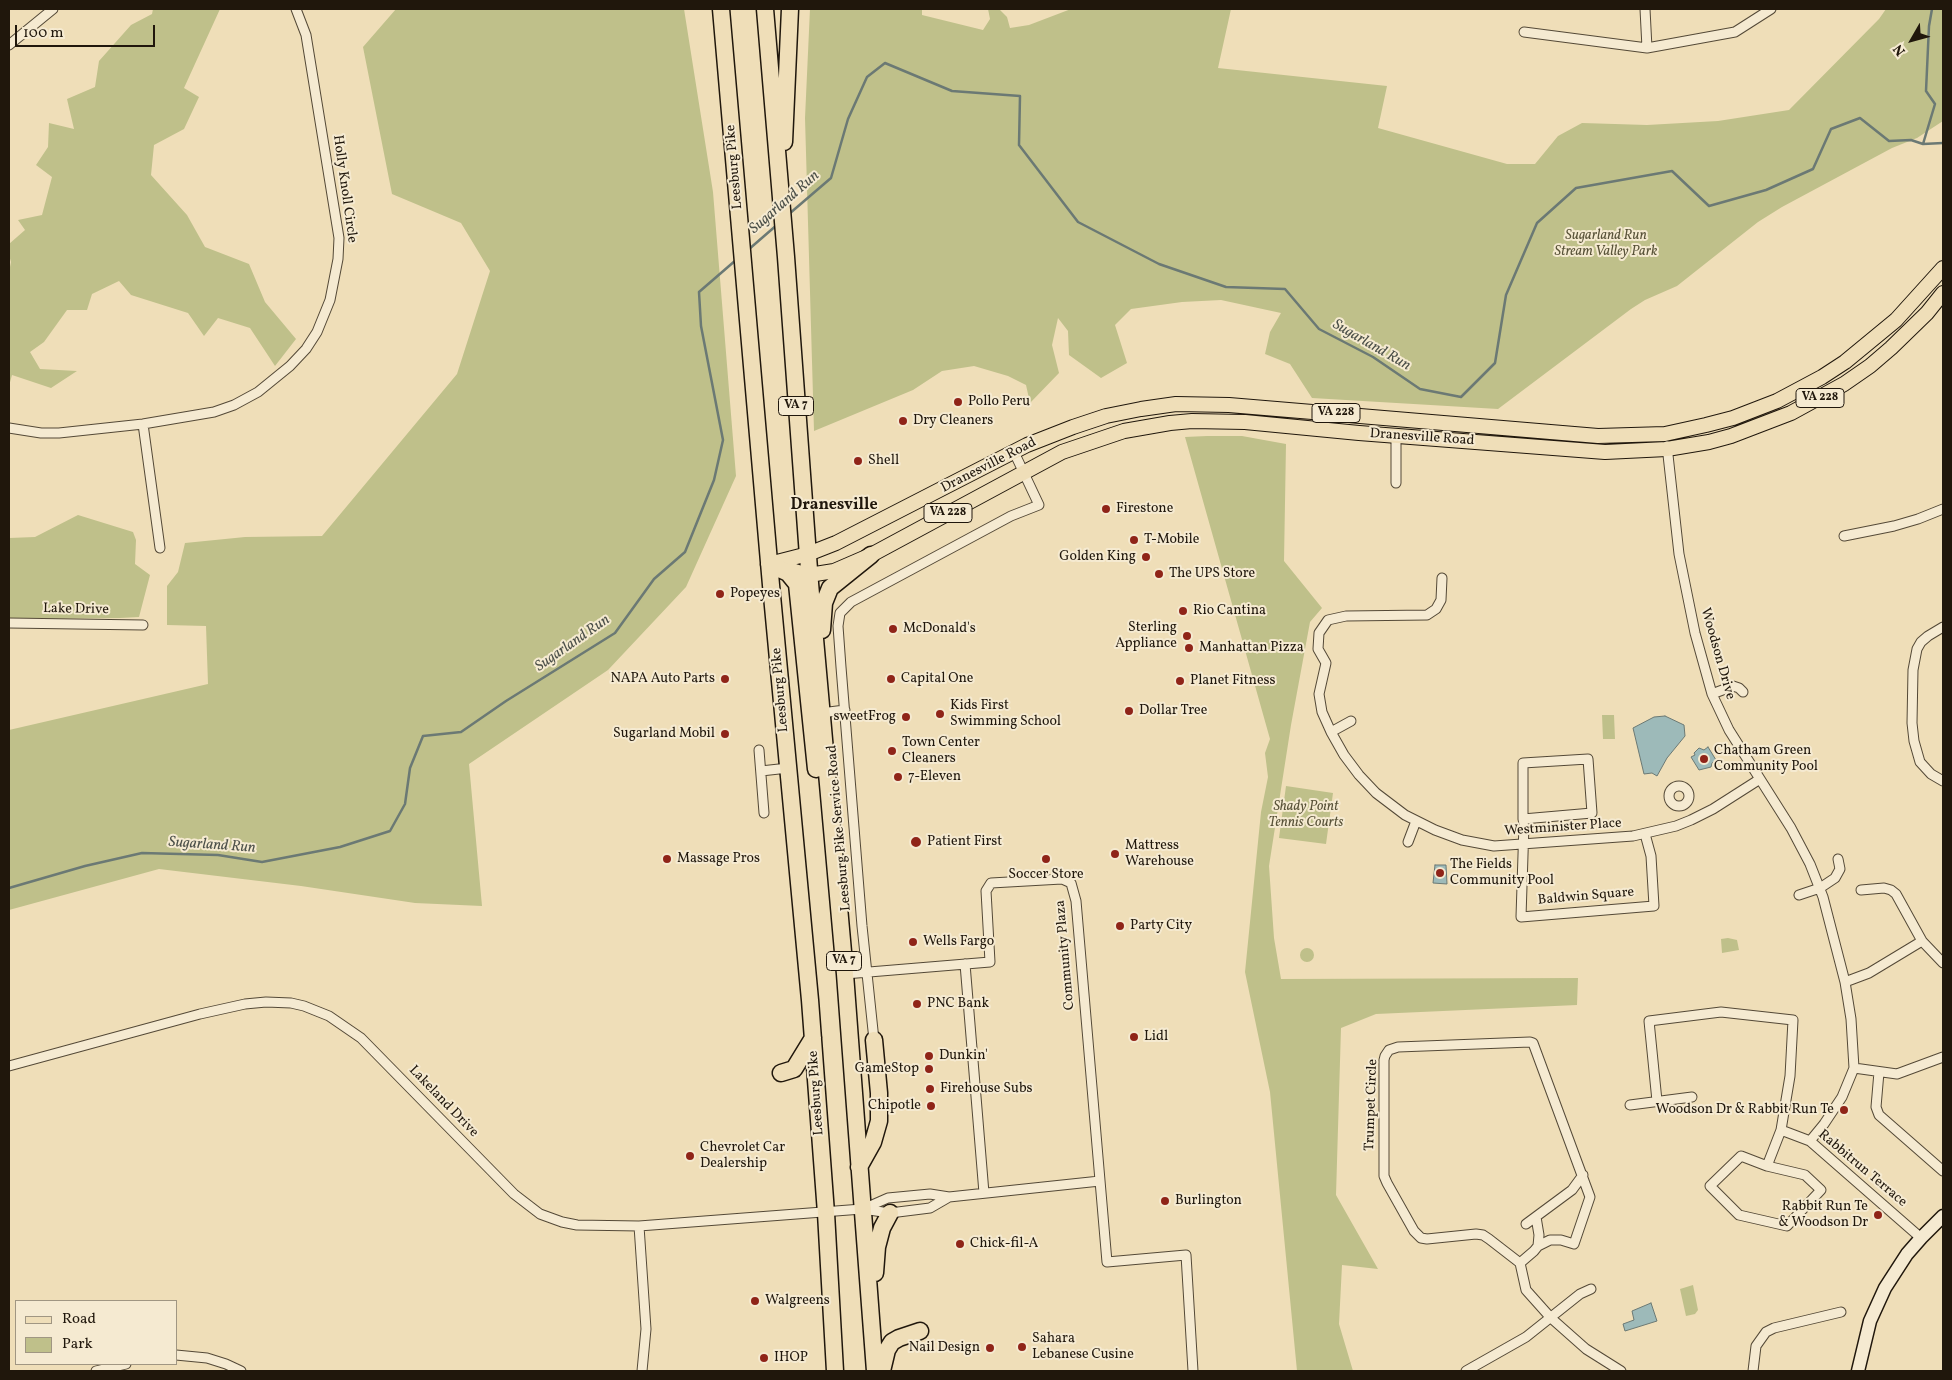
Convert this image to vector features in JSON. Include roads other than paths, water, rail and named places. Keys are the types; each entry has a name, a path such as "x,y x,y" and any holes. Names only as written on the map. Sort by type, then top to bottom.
{"highway":[{"path":"713,9 736,174"},
{"name":"Leesburg Pike","path":"721,9 813,1038 826,1213 834,1369"},
{"name":"VA 7","path":"764,9 786,257 809,575 845,974 875,1371"},
{"path":"781,199 790,9"},
{"path":"819,685 823,610 826,595 835,582 871,555"},
{"path":"770,564 788,573 796,584 819,796 835,873"},
{"path":"781,1073 794,1069 813,1038"},
{"path":"859,1167 873,1142 879,1121 879,1093 874,1040"},
{"path":"870,1307 877,1247 882,1228 890,1214"},
{"path":"882,1371 887,1350 892,1342 920,1331"}],"main road":[{"name":"Dranesville Road","path":"770,564 808,554 836,543 1014,452 1073,427 1106,416 1141,409 1176,404 1229,405 1598,436 1665,434 1733,418 1777,401 1822,377 1851,358 1882,333 1943,268"},
{"name":"Dranesville Road","path":"770,564 809,575 834,571 871,555 1025,472 1080,445 1124,432 1170,423 1245,422 1577,451 1635,452 1667,450 1731,436 1791,414 1870,366 1927,313 1943,293"}],"street":[{"path":"9,45 53,9"},
{"name":"Holly Knoll Circle","path":"9,428 59,434 143,424 214,412 234,405 258,392 290,366 306,349 324,318 336,279 338,230 306,35 296,9"},
{"path":"1645,9 1647,48"},
{"path":"1524,32 1647,48 1735,32 1771,9"},
{"path":"143,424 160,548"},
{"name":"Woodson Drive","path":"1665,434 1679,554 1695,633 1712,694 1729,730 1800,842 1820,888 1844,982 1851,1019 1854,1068 1842,1097 1810,1141"},
{"path":"1396,436 1396,483"},
{"path":"1014,452 1025,472"},
{"name":"Leesburg Pike Service Road","path":"874,1040 844,710 838,626 840,613 851,602 1011,516 1039,505 1025,472"},
{"path":"1844,536 1894,526 1943,509"},
{"name":"Westminister Place","path":"1442,578 1441,600 1436,609 1427,615 1346,616 1328,620 1320,633 1318,649 1326,663 1319,694 1322,712 1344,755 1359,776 1388,804 1434,830 1478,844 1494,846 1523,845 1646,834 1691,820 1713,809 1760,779"},
{"name":"Lake Drive","path":"9,623 144,625"},
{"path":"1943,627 1928,636 1917,649 1913,670 1912,723 1914,741 1920,762 1931,774 1943,781"},
{"path":"1712,694 1733,686 1743,692"},
{"path":"821,713 844,710"},
{"path":"1331,732 1350,721"},
{"path":"759,750 764,813"},
{"path":"1523,845 1523,763 1588,759 1592,813 1524,819"},
{"path":"761,770 788,768"},
{"path":"1683,806 1691,820"},
{"path":"1408,842 1416,821"},
{"name":"Baldwin Square","path":"1523,845 1521,917 1654,906 1651,856 1646,834"},
{"path":"1799,894 1820,888 1838,874 1838,859"},
{"name":"Community Plaza","path":"845,974 990,962 986,891 991,883 1062,879 1071,883 1076,901 1107,1262 1186,1255 1193,1371"},
{"path":"1861,890 1891,890 1896,894 1922,941 1943,963"},
{"path":"1844,982 1869,974 1922,941"},
{"path":"965,964 984,1192"},
{"name":"Lakeland Drive","path":"9,1066 200,1014 244,1004 280,1002 304,1006 329,1016 361,1038 514,1194 540,1214 569,1224 639,1226 862,1210"},
{"path":"1657,1101 1649,1021 1721,1012 1793,1020 1790,1076 1781,1130 1767,1166"},
{"name":"Trumpet Circle","path":"1533,1043 1589,1192 1589,1203 1574,1244 1561,1240 1550,1240 1538,1246 1520,1263 1483,1235 1427,1239 1421,1238 1414,1231 1386,1183 1384,1176 1384,1060 1386,1053 1398,1047 1533,1043"},
{"path":"1854,1068 1897,1074 1943,1057"},
{"path":"1879,1072 1876,1107 1879,1115 1943,1171"},
{"path":"1630,1105 1692,1097"},
{"name":"Rabbitrun Terrace","path":"1781,1130 1810,1141 1920,1238"},
{"path":"1741,1156 1767,1166 1805,1175 1821,1190 1787,1226 1739,1215 1710,1186 1741,1156"},
{"path":"1526,1224 1572,1190 1583,1176"},
{"path":"862,1210 888,1198 930,1194 949,1197 1100,1181"},
{"path":"862,1210 890,1214 930,1208 949,1197"},
{"path":"1858,1371 1863,1342 1877,1304 1895,1270 1920,1238 1943,1216"},
{"path":"1536,1217 1539,1235 1538,1246"},
{"path":"639,1226 646,1329 642,1371"},
{"path":"1520,1263 1526,1290 1551,1318 1586,1349 1621,1371"},
{"path":"1466,1371 1526,1337 1580,1294 1591,1289"},
{"path":"1753,1371 1756,1346 1766,1332 1774,1328 1841,1312"},
{"path":"178,1355 207,1358 241,1371"},
{"path":"96,1371 122,1365"}],"water":[{"path":"1665,716 1684,725 1685,736 1667,758 1657,776 1652,773 1644,774 1633,728 1654,717"},
{"name":"Chatham Green Community Pool","path":"1708,747 1716,760 1712,763 1711,767 1699,770 1691,757 1695,755 1694,753 1699,748 1704,750"},
{"name":"The Fields Community Pool","path":"1435,865 1446,865 1447,884 1433,883"},
{"path":"1651,1303 1657,1321 1625,1331 1623,1324 1634,1320 1632,1311"}],"waterway":[{"path":"1923,144 1935,104 1926,91 1929,26 1932,9"},
{"name":"Sugarland Run","path":"789,214 831,178 848,119 867,77 885,63 952,91 1020,96 1019,145 1078,222 1159,264 1226,287 1285,289 1319,329 1373,357 1420,389 1461,397 1495,363 1506,295 1537,223 1576,188 1672,171 1709,206 1766,190 1813,169 1831,129 1860,118 1889,141 1911,140 1923,144 1943,143"},
{"name":"Sugarland Run","path":"748,250 778,224"},
{"name":"Sugarland Run","path":"9,888 85,866 142,853 218,855 262,862 340,847 390,831 405,804 410,768 423,736 461,732 506,701 615,633 654,579 685,552 714,480 723,440 701,326 699,292 736,260"}],"place":[{"name":"Pollo Peru","path":"958,402"},
{"name":"Dry Cleaners","path":"903,421"},
{"name":"Shell","path":"858,461"},
{"name":"Firestone","path":"1106,509"},
{"name":"T-Mobile","path":"1134,540"},
{"name":"Golden King","path":"1146,557"},
{"name":"The UPS Store","path":"1159,574"},
{"name":"Popeyes","path":"720,594"},
{"name":"Rio Cantina","path":"1183,611"},
{"name":"McDonald's","path":"893,629"},
{"name":"Sterling Appliance","path":"1187,636"},
{"name":"Manhattan Pizza","path":"1189,648"},
{"name":"NAPA Auto Parts","path":"725,679"},
{"name":"Capital One","path":"891,679"},
{"name":"Planet Fitness","path":"1180,681"},
{"name":"Dollar Tree","path":"1129,711"},
{"name":"Kids First Swimming School","path":"940,714"},
{"name":"sweetFrog","path":"906,717"},
{"name":"Sugarland Mobil","path":"725,734"},
{"name":"Town Center Cleaners","path":"892,751"},
{"name":"Chatham Green Community Pool","path":"1704,759"},
{"name":"7-Eleven","path":"898,777"},
{"name":"Patient First","path":"916,842"},
{"name":"Mattress Warehouse","path":"1115,854"},
{"name":"Massage Pros","path":"667,859"},
{"name":"Soccer Store","path":"1046,859"},
{"name":"The Fields Community Pool","path":"1440,873"},
{"name":"Party City","path":"1120,926"},
{"name":"Wells Fargo","path":"913,942"},
{"name":"PNC Bank","path":"917,1004"},
{"name":"Lidl","path":"1134,1037"},
{"name":"Dunkin'","path":"929,1056"},
{"name":"GameStop","path":"929,1069"},
{"name":"Firehouse Subs","path":"930,1089"},
{"name":"Chipotle","path":"931,1106"},
{"name":"Woodson Dr & Rabbit Run Te","path":"1844,1110"},
{"name":"Chevrolet Car Dealership","path":"690,1156"},
{"name":"Burlington","path":"1165,1201"},
{"name":"Rabbit Run Te & Woodson Dr","path":"1878,1215"},
{"name":"Chick-fil-A","path":"960,1244"},
{"name":"Walgreens","path":"755,1301"},
{"name":"Sahara Lebanese Cusine","path":"1022,1347"},
{"name":"Nail Design","path":"990,1348"},
{"name":"IHOP","path":"764,1358"}],"district":[{"name":"Dranesville","path":"834,506"}],"park label":[{"name":"Sugarland Run Stream Valley Park","path":"1606,244"},
{"name":"Shady Point Tennis Courts","path":"1306,816"}]}
